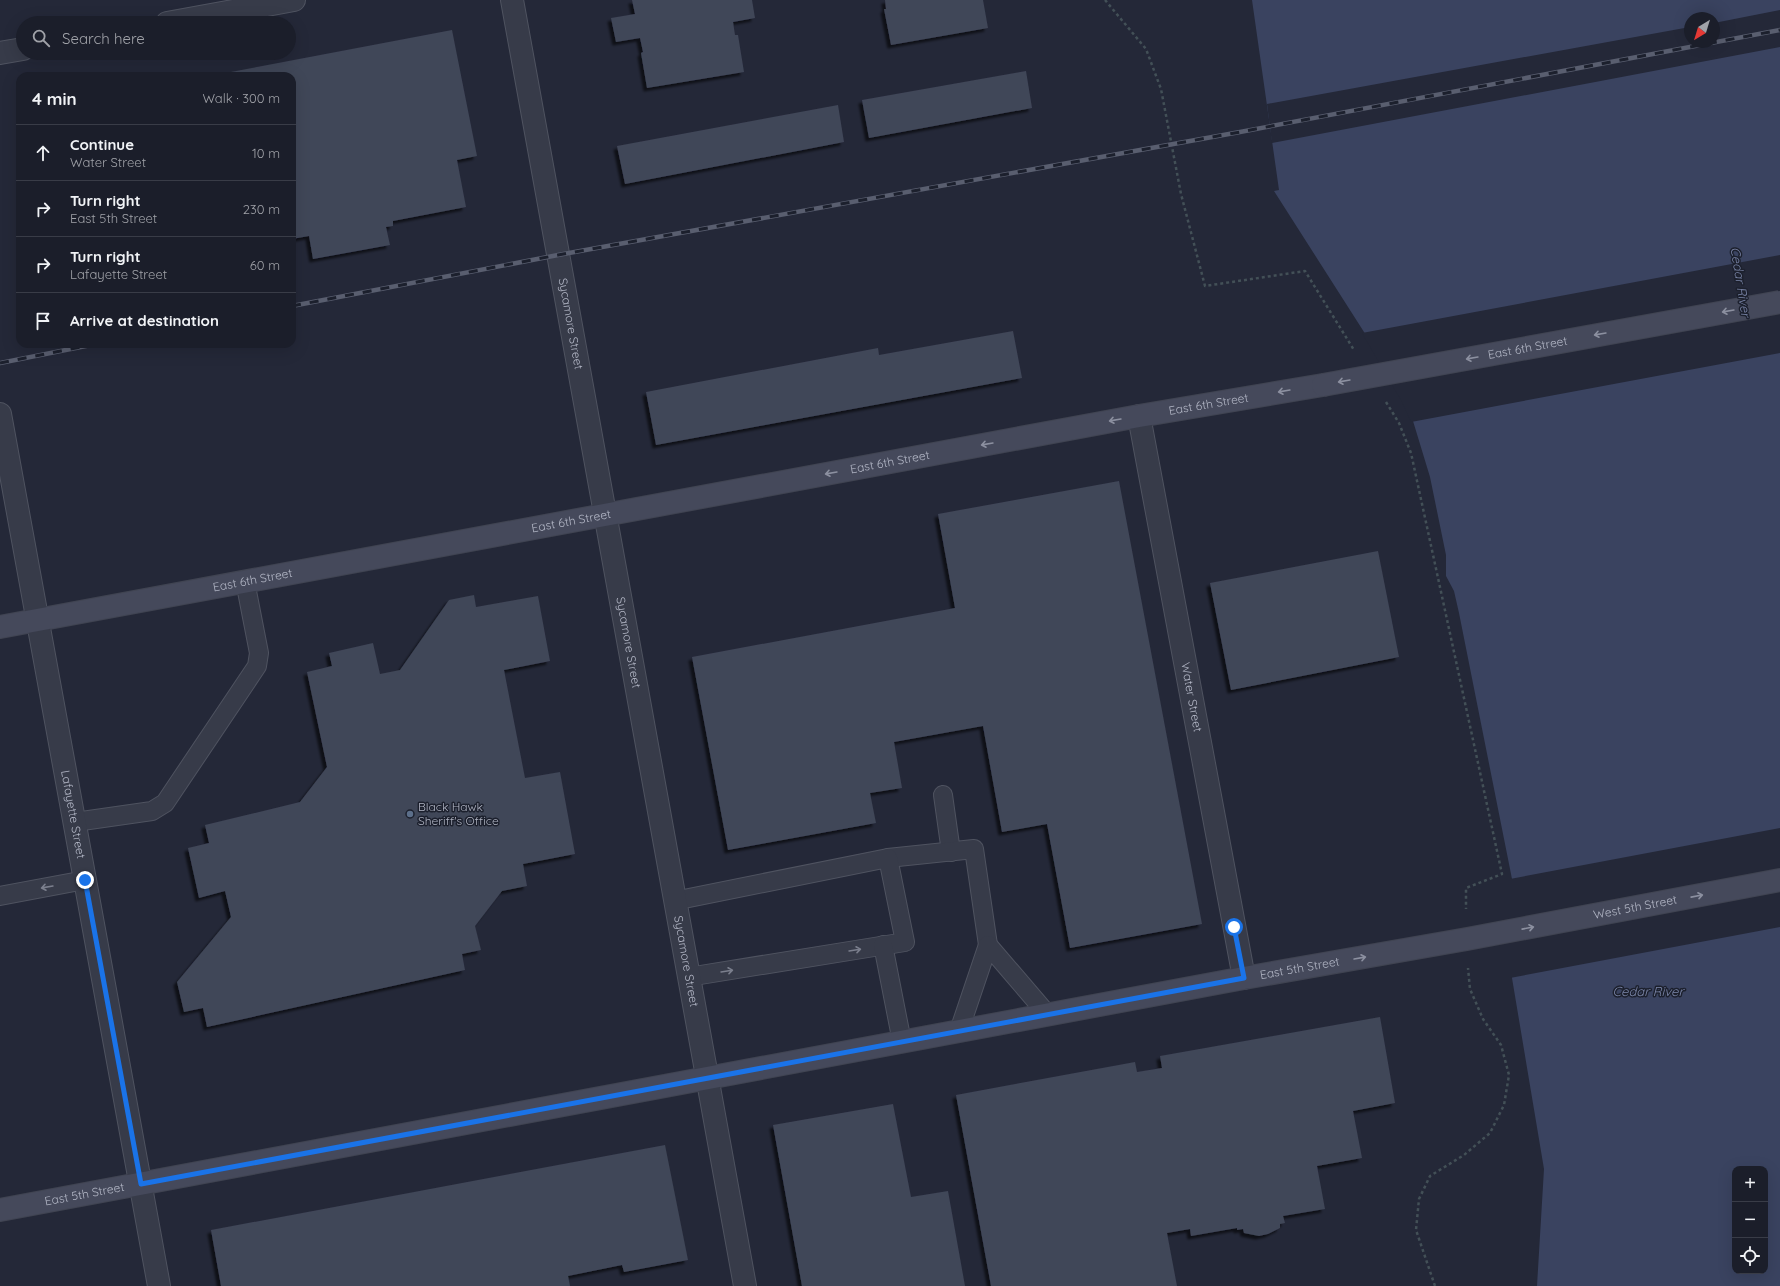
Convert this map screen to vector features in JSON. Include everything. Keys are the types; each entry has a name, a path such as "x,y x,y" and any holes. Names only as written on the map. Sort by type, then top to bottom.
{"main road":[{"name":"East 6th Street","path":"0,627 1139,416 1322,385 1780,302"},
{"name":"West 5th Street","path":"1490,935 1780,880"},
{"name":"East 5th Street","path":"0,1210 1244,978 1490,935"}],"street":[{"path":"206,16 294,0"},
{"name":"Sycamore Street","path":"512,0 745,1286"},
{"path":"0,53 16,50"},
{"name":"Lafayette Street","path":"0,414 159,1286"},
{"name":"Water Street","path":"1139,416 1244,978"}],"lane":[{"path":"75,822 152,811 165,803 256,666 259,653 245,581"},
{"path":"943,795 951,852"},
{"path":"674,900 888,858 974,849 988,945 959,1031"},
{"path":"688,977 905,942 888,858"},
{"path":"0,896 85,880"},
{"path":"883,945 902,1042"},
{"path":"988,945 1048,1015"}],"path":[{"path":"1105,0 1146,49 1162,89 1181,194 1205,286 1305,271 1358,357"},
{"path":"1382,396 1399,423 1411,452 1502,874 1466,888 1466,897"},
{"path":"1435,1286 1416,1230 1419,1199 1430,1176 1464,1155 1490,1133 1504,1105 1508,1075 1501,1045 1483,1019 1470,989 1468,973"}],"water":[{"name":"Cedar River","path":"1252,0 1780,0 1780,1286 1537,1286 1544,1169 1512,978 1512,879 1459,613 1454,591 1446,576 1446,555 1430,477 1413,421 1404,401 1364,332 1274,191 1279,190"}],"pier":[{"path":"1780,10 1780,47 1272,143 1267,104 1684,28 1684,48 1720,48 1720,22"},
{"path":"1780,255 1780,353 1411,422 1402,402 1362,333"},
{"path":"1780,828 1780,927 1510,978 1510,879"}],"building":[{"path":"632,0 752,0 755,18 733,22 735,35 738,35 744,72 647,88 640,38 616,42 611,18 635,14"},
{"path":"885,0 983,0 988,28 891,45 884,9 886,9"},
{"path":"452,30 477,156 457,160 466,207 393,221 393,226 386,227 390,245 313,259 309,236 296,238 296,72 231,72"},
{"path":"1026,71 1032,108 869,138 862,100"},
{"path":"838,105 844,142 625,184 617,146"},
{"path":"1013,331 1022,378 656,445 646,392 878,348 879,355"},
{"path":"1119,481 1202,924 1070,948 1047,824 1002,832 983,726 894,742 902,788 870,793 876,823 728,850 692,657 955,608 938,514"},
{"path":"1378,551 1399,657 1231,690 1210,583"},
{"name":"Black Hawk Sheriff's Office","path":"474,595 476,607 538,596 550,661 504,670 525,778 560,772 575,854 523,864 527,886 502,891 475,926 481,950 462,954 465,970 207,1027 203,1008 184,1012 177,982 231,917 225,891 199,898 188,848 209,843 205,825 300,802 327,767 307,672 332,666 329,653 373,643 380,674 400,670 449,600"},
{"path":"1380,1017 1395,1103 1353,1111 1362,1158 1317,1166 1325,1209 1283,1216 1285,1223 1280,1224 1280,1228 1268,1234 1259,1236 1244,1233 1243,1229 1237,1230 1237,1228 1191,1236 1190,1229 1167,1233 1177,1286 991,1286 956,1095 1135,1062 1137,1072 1162,1068 1160,1056"},
{"path":"893,1104 911,1197 948,1191 965,1286 802,1286 773,1125"},
{"path":"665,1145 688,1260 624,1272 622,1265 568,1276 570,1286 221,1286 211,1230"}],"railway":[{"path":"296,305 558,255 1240,132 1780,30"},
{"path":"0,363 76,348"}],"place":[{"name":"Black Hawk Sheriff's Office","path":"410,814"}],"route":[{"path":"85,880 141,1184 1244,978 1234,927"}]}
